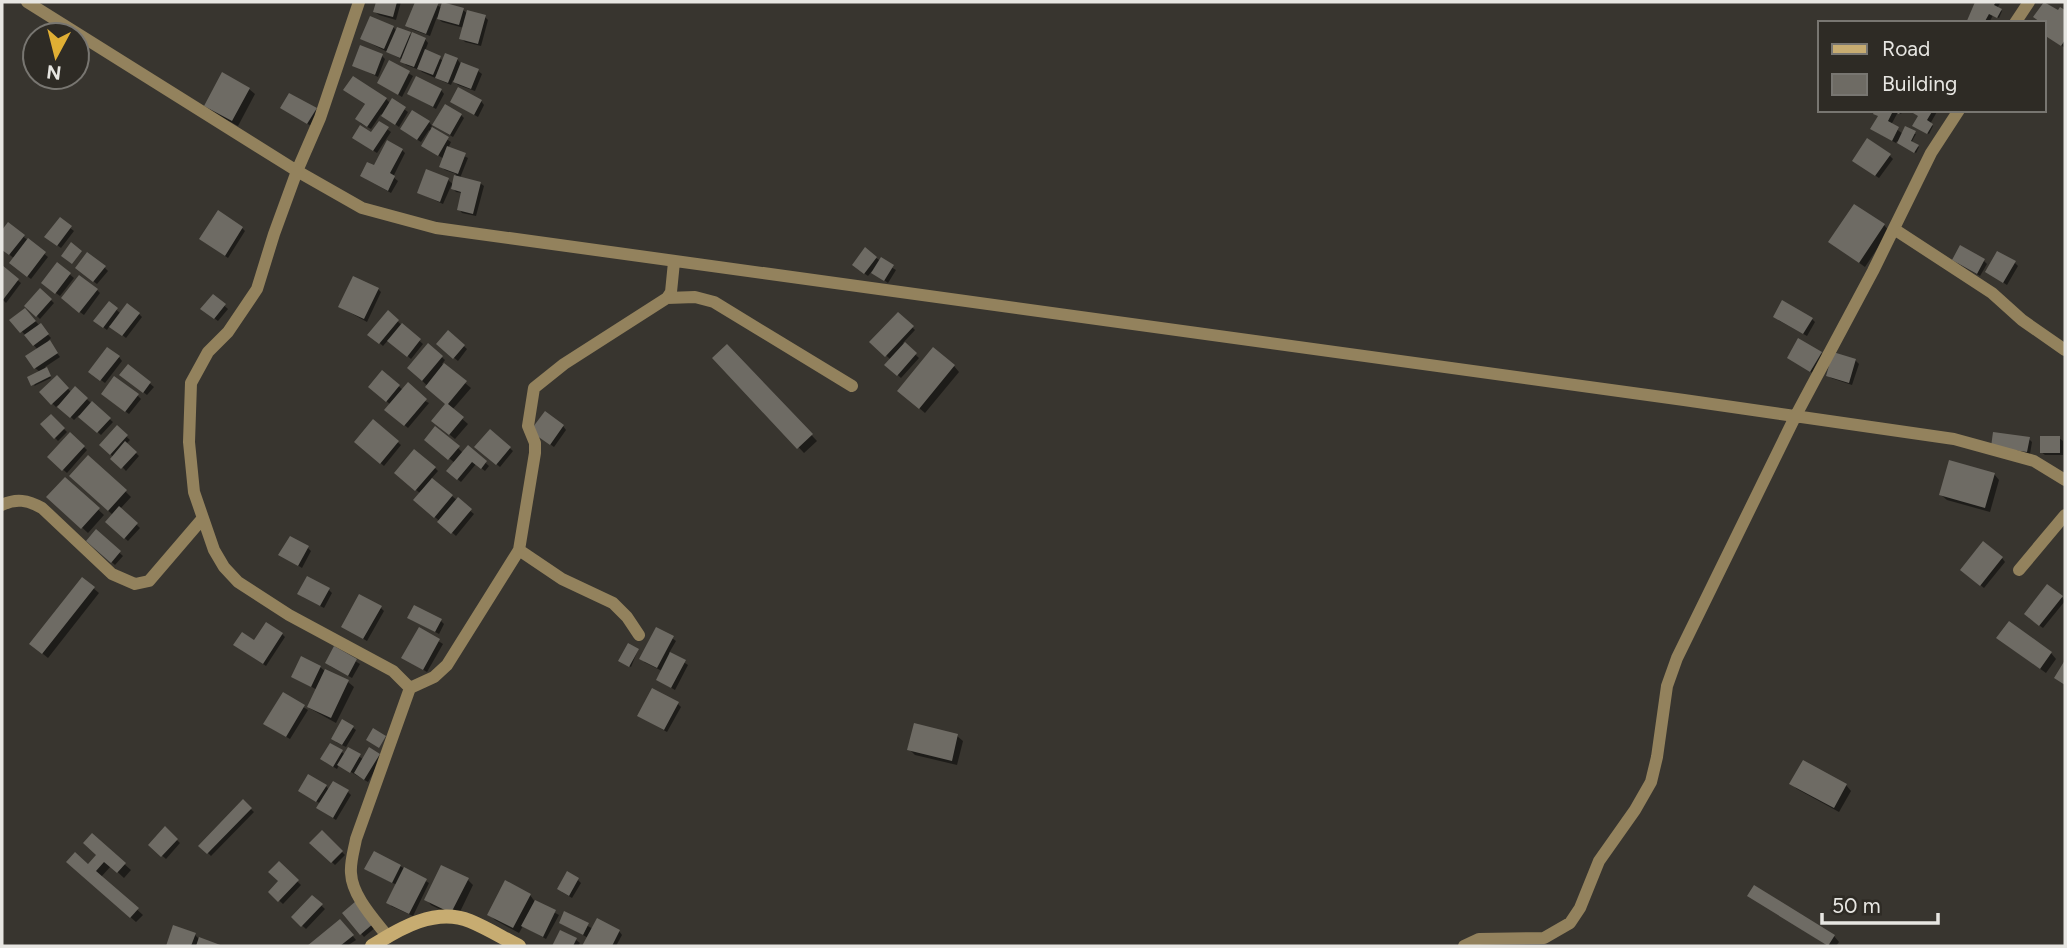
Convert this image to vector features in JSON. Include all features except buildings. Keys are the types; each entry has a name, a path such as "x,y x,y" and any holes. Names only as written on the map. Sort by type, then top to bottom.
{"street":[{"path":"27,2 297,171 362,208 436,229 1955,439 2034,461 2065,480"},
{"path":"359,2 257,289 228,332 208,352 191,383 189,442 194,492 214,550 224,568 238,582 289,615 393,671 410,688"},
{"path":"2016,21 2029,2"},
{"path":"1464,946 1479,939 1545,938 1570,923 1580,908 1599,861 1651,782 1667,686 1677,658 1795,417 1931,153 1958,112"},
{"path":"1894,229 1992,293 2032,328 2065,350"},
{"path":"667,298 672,288 674,262"},
{"path":"387,937 362,903 350,875 356,839 410,688 434,677 447,665 519,550 535,448 528,426 534,388 564,364 667,298 695,296 714,302 852,386"},
{"path":"2,505 12,500 33,503 112,575 135,584 149,581 203,518"},
{"path":"2019,570 2065,515"},
{"path":"519,550 562,579 613,603 639,635"},
{"path":"372,946 428,918 446,916 468,920 519,946"}]}
